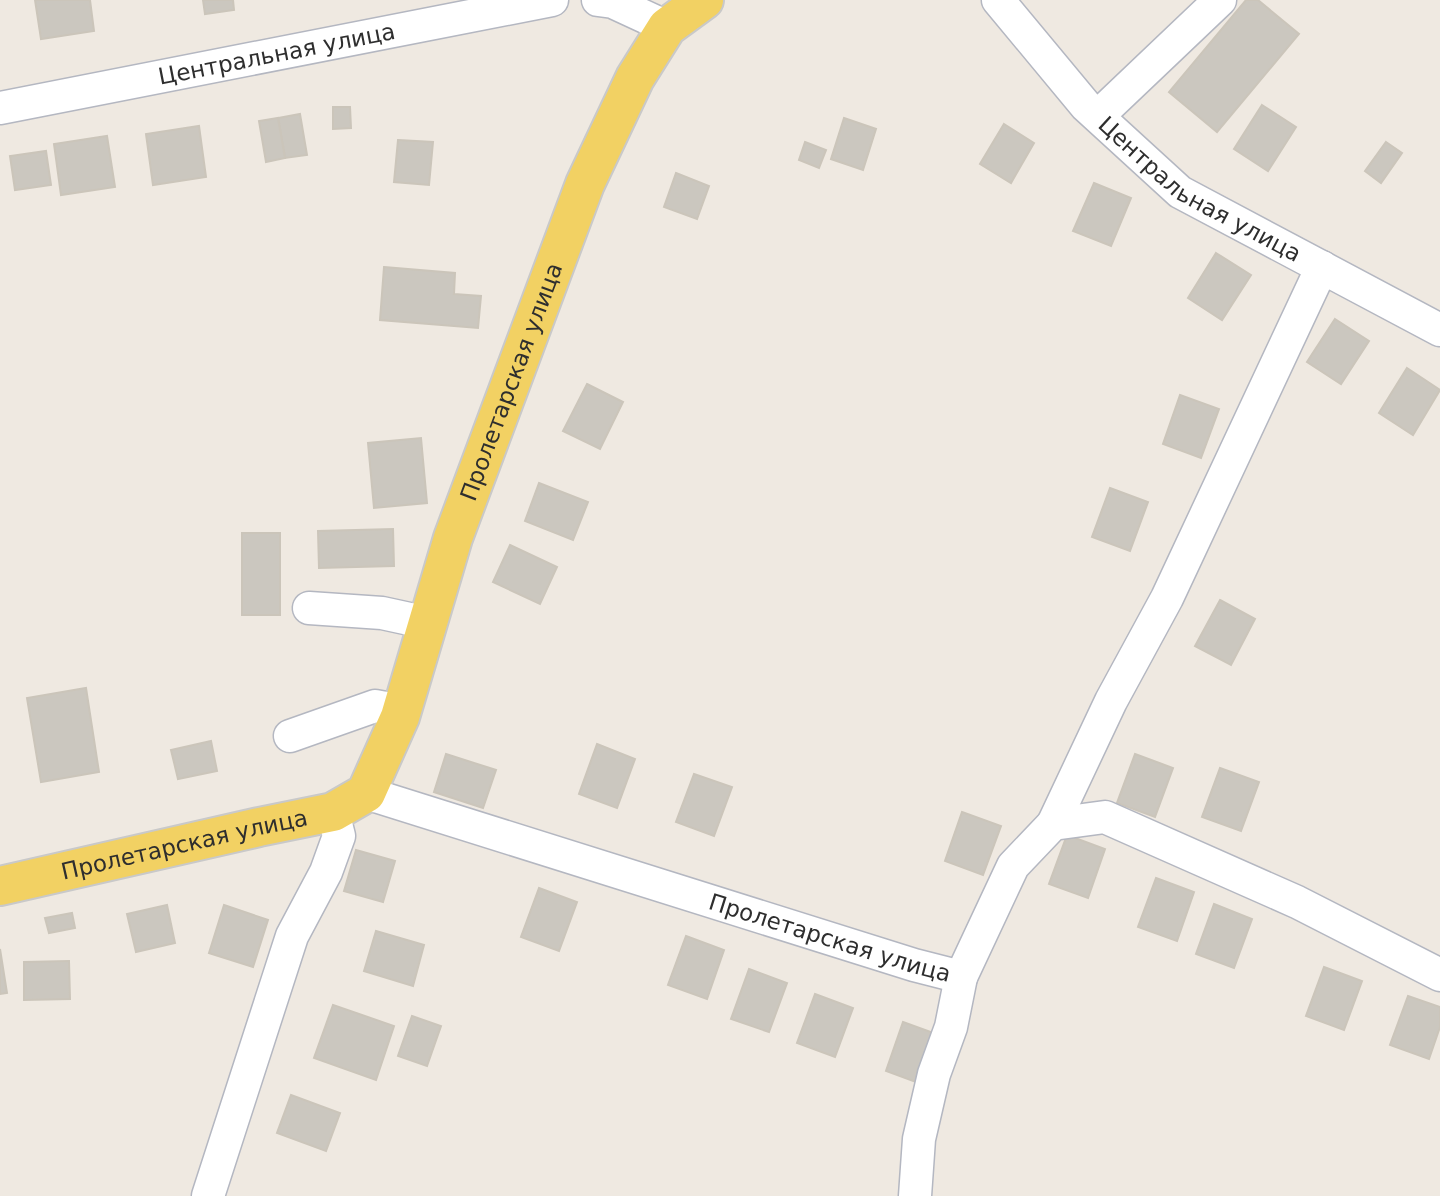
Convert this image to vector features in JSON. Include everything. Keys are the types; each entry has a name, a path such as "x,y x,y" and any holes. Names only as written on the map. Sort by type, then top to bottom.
{"main road":[{"name":"Пролетарская улица","path":"0,886 333,812 366,793 402,711 453,538 585,184 635,78 667,27 704,0"}],"street":[{"name":"Центральная улица","path":"0,108 552,0"},
{"name":"Центральная улица","path":"998,0 1086,106 1180,192 1440,330"},
{"path":"1098,116 1220,0"},
{"path":"607,1 667,27"},
{"name":"Пролетарская улица","path":"366,793 901,961 961,977 1013,866 1052,824 1111,701 1167,598 1322,267"},
{"path":"309,608 382,613 428,623"},
{"path":"290,736 375,706 402,711"},
{"path":"208,1196 292,936 326,873 339,836 333,812"},
{"path":"1052,824 1105,817 1297,902 1440,975"},
{"path":"915,1196 919,1139 934,1074 951,1027 961,977"}],"building":[{"path":"35,0 90,0 94,31 41,39"},
{"path":"203,0 233,0 234,10 205,14"},
{"path":"1246,0 1258,0 1299,34 1217,132 1169,92"},
{"path":"1262,105 1296,127 1268,171 1234,149"},
{"path":"333,107 350,107 351,128 333,129"},
{"path":"300,114 307,155 285,158 278,118"},
{"path":"278,118 285,158 266,162 259,121"},
{"path":"844,118 876,129 863,170 831,159"},
{"path":"1004,124 1034,143 1011,183 980,164"},
{"path":"199,126 206,177 153,185 146,134"},
{"path":"107,136 115,187 61,195 54,144"},
{"path":"398,140 433,142 429,185 394,182"},
{"path":"805,142 826,150 819,168 799,160"},
{"path":"1386,142 1402,153 1381,183 1365,171"},
{"path":"46,151 51,185 15,190 10,156"},
{"path":"676,173 709,186 697,219 664,207"},
{"path":"1094,183 1131,198 1111,246 1073,231"},
{"path":"1216,253 1251,275 1222,320 1188,298"},
{"path":"384,267 455,273 454,294 481,296 478,328 380,320"},
{"path":"1335,319 1369,341 1341,384 1307,362"},
{"path":"1407,368 1440,390 1413,435 1379,413"},
{"path":"587,384 623,402 600,449 563,431"},
{"path":"1180,395 1219,409 1201,458 1163,444"},
{"path":"421,438 427,503 374,508 368,443"},
{"path":"539,483 588,502 573,540 525,521"},
{"path":"1110,488 1148,502 1130,551 1092,537"},
{"path":"393,529 394,566 319,568 318,531"},
{"path":"242,533 280,533 280,615 242,615"},
{"path":"510,545 557,567 540,604 493,582"},
{"path":"1220,600 1255,619 1231,665 1195,646"},
{"path":"86,688 99,772 41,782 27,698"},
{"path":"211,741 217,771 178,779 171,750"},
{"path":"597,744 635,759 617,808 579,794"},
{"path":"446,754 496,770 483,808 434,792"},
{"path":"1135,754 1173,768 1155,817 1117,803"},
{"path":"1220,768 1259,782 1241,831 1202,817"},
{"path":"694,774 732,787 714,836 676,822"},
{"path":"962,812 1001,826 983,875 945,861"},
{"path":"1067,835 1105,849 1088,898 1049,884"},
{"path":"356,850 395,861 383,902 344,891"},
{"path":"1156,878 1194,892 1177,941 1138,927"},
{"path":"539,888 577,902 559,951 521,937"},
{"path":"1214,904 1252,919 1234,968 1196,954"},
{"path":"167,905 175,943 136,952 127,914"},
{"path":"224,905 268,920 253,967 209,953"},
{"path":"72,913 75,928 49,933 45,918"},
{"path":"376,931 424,945 413,986 364,971"},
{"path":"686,936 724,950 707,999 668,985"},
{"path":"0,949 7,993 0,994"},
{"path":"69,961 70,999 24,1000 24,962"},
{"path":"1324,967 1362,981 1344,1030 1306,1016"},
{"path":"749,969 787,983 769,1032 731,1019"},
{"path":"815,994 853,1008 835,1057 797,1043"},
{"path":"1408,996 1440,1007 1440,1027 1429,1059 1390,1045"},
{"path":"333,1005 394,1026 376,1080 314,1058"},
{"path":"412,1016 441,1026 427,1066 398,1056"},
{"path":"903,1022 942,1036 924,1085 886,1071"},
{"path":"291,1095 340,1113 326,1151 277,1133"}]}
